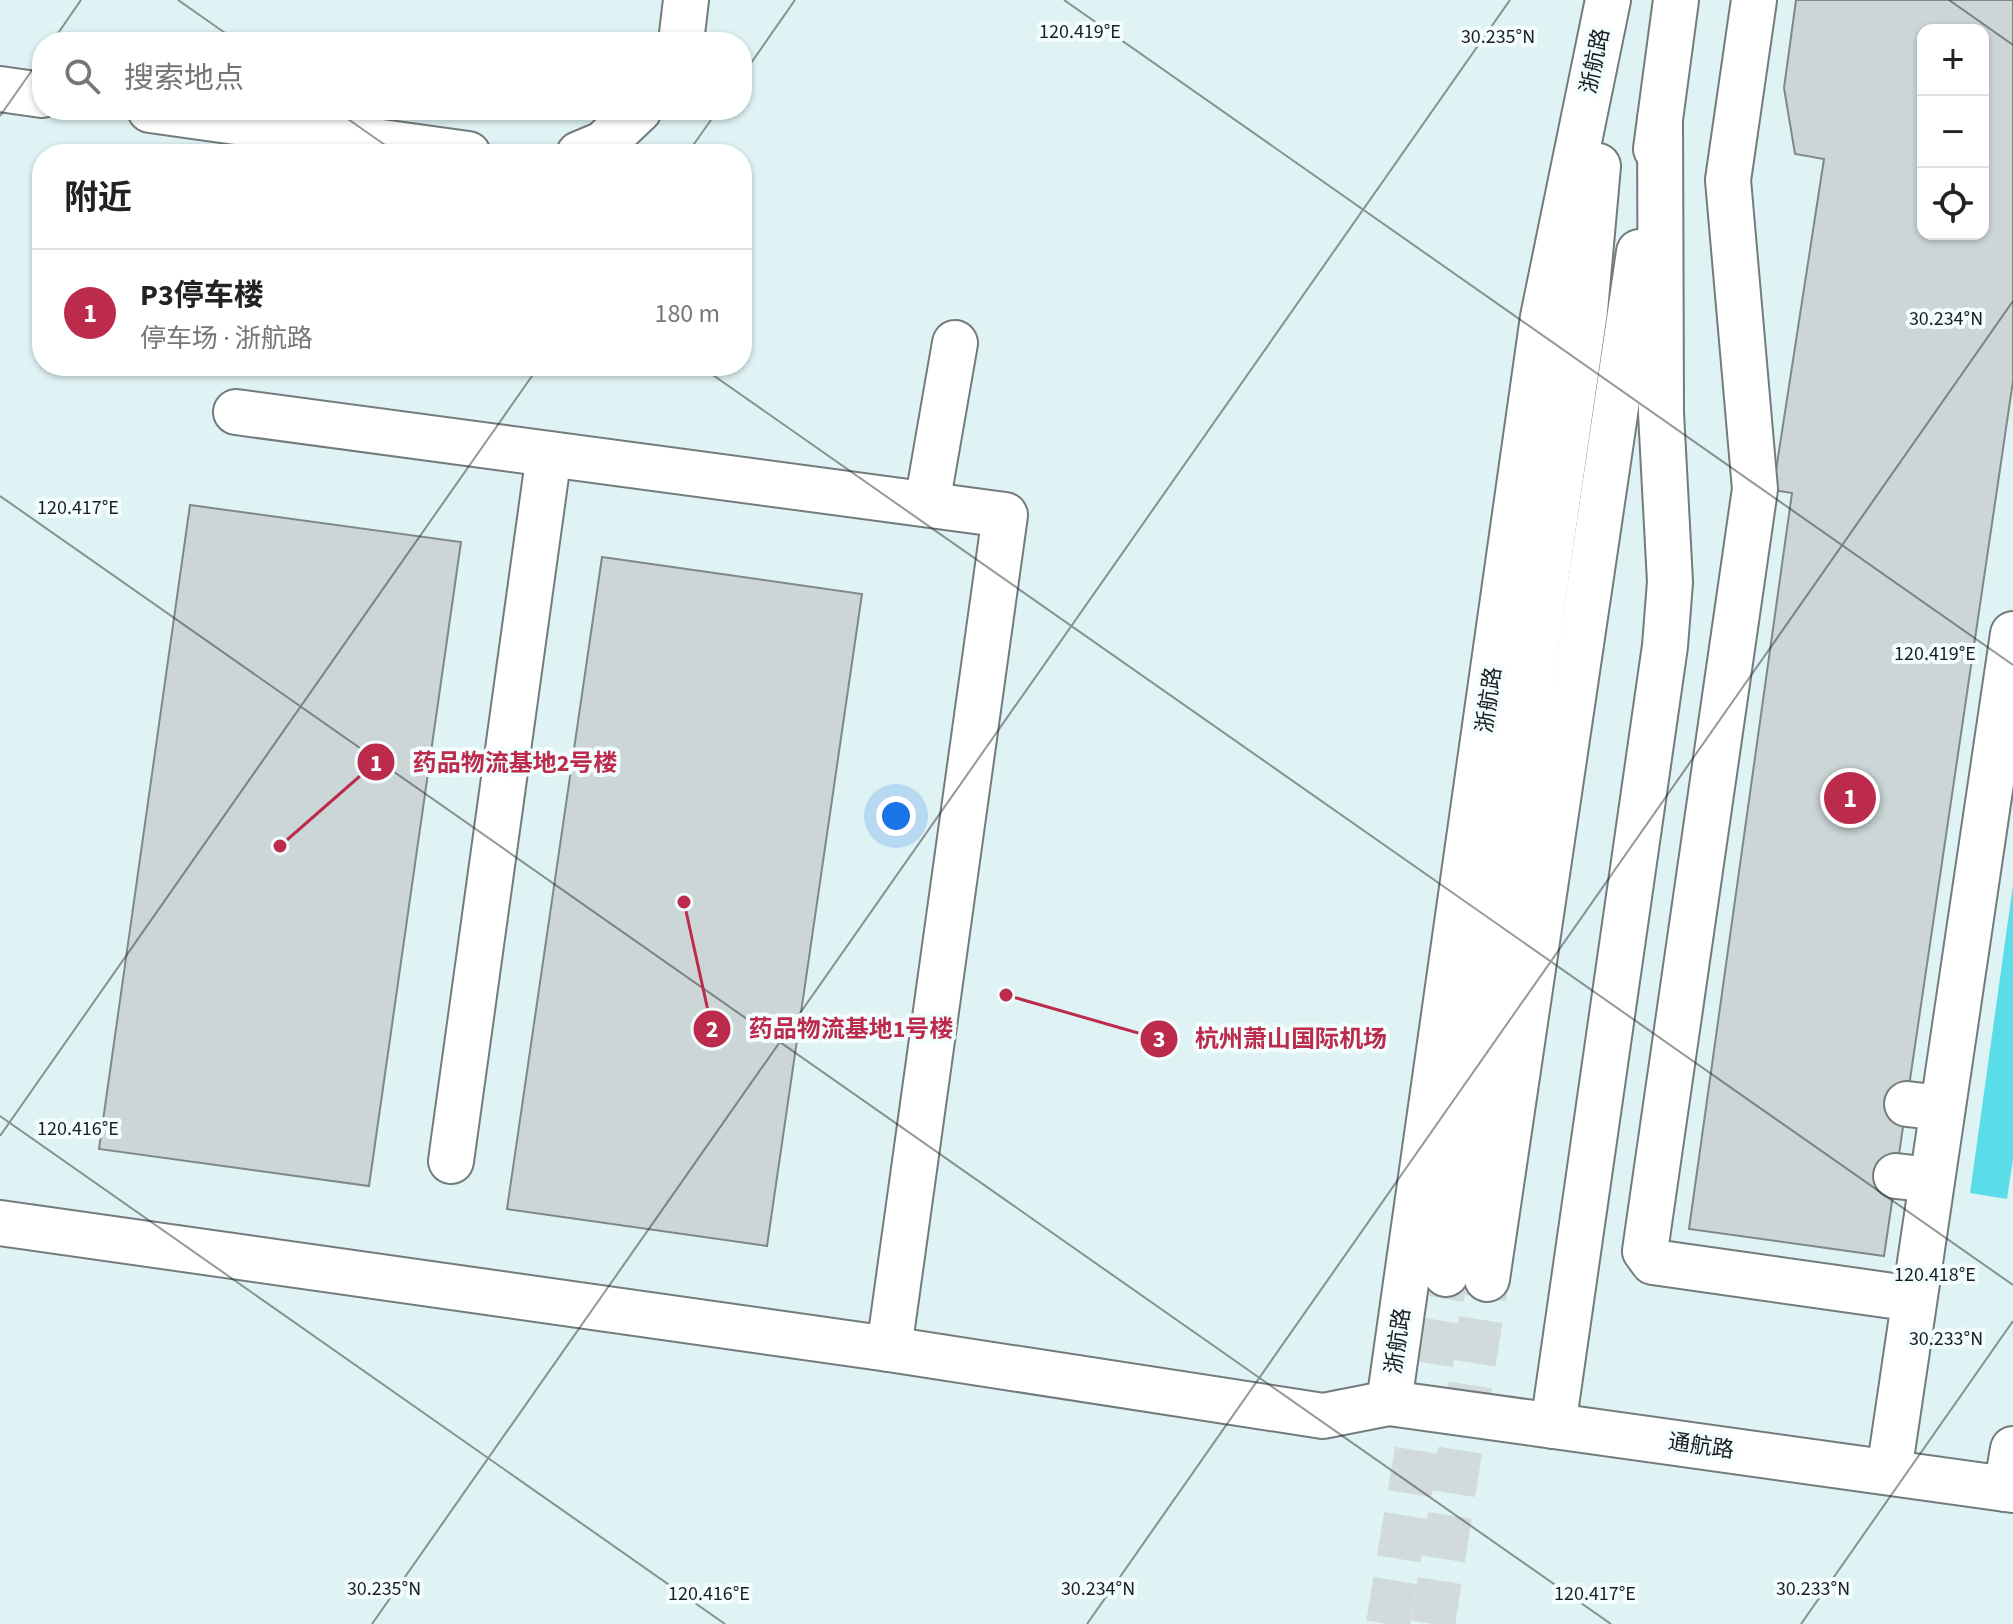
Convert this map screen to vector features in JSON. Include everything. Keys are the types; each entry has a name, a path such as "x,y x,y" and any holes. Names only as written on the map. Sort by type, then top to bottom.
{"street":[{"path":"682,32 686,0"},
{"name":"浙航路","path":"1611,0 1585,311 1466,1276 1660,119 1676,0"},
{"name":"浙航路","path":"1389,1403 1543,317 1611,0"},
{"path":"1754,0 1728,180 1755,489 1645,1251 1653,1262 1914,1299"},
{"path":"0,89 32,94"},
{"name":"浙航路","path":"1553,1426 1665,646 1670,582 1661,413 1660,119"},
{"path":"222,120 396,144"},
{"path":"603,144 628,120"},
{"path":"927,504 955,343"},
{"path":"236,412 1005,515 889,1349"},
{"path":"451,1161 549,454"},
{"path":"1889,1472 1914,1299 1914,1178 1924,1106 2013,634"},
{"name":"通航路","path":"0,1223 889,1349 1323,1416 1389,1403 1889,1472 2011,1476"}],"shaded area":[{"path":"0,0 2013,0 2013,1624 0,1624"}],"water":[{"path":"2013,885 2013,1159 2007,1199 1970,1193"}],"building":[{"path":"1796,0 2013,0 2013,381 1884,1256 1689,1229 1792,493 1773,490 1824,159 1795,154 1784,88"},
{"path":"190,505 461,542 369,1186 99,1149"},
{"path":"602,557 862,594 767,1246 507,1209"}],"tunnel":[{"path":"1388,1624 1446,1274"},
{"path":"1433,1624 1487,1279"}],"place":[{"name":"P3停车楼","path":"1850,798"},
{"name":"药品物流基地2号楼","path":"280,846"},
{"name":"药品物流基地1号楼","path":"684,902"},
{"name":"杭州萧山国际机场","path":"1006,995"}]}
